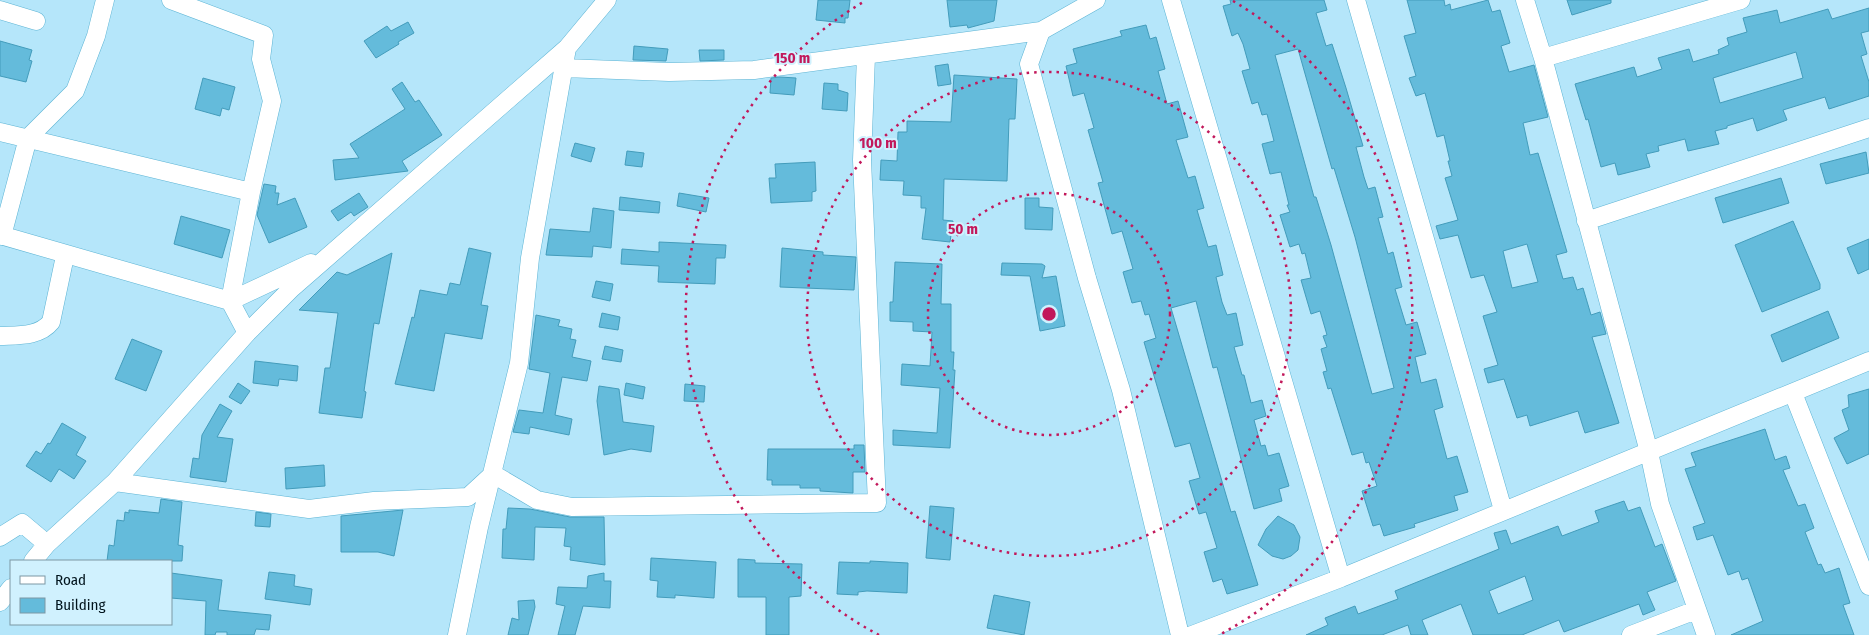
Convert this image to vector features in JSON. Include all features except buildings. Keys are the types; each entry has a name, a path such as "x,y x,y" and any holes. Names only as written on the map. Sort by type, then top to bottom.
{"street":[{"path":"106,0 96,36 75,91 28,138 1,235 66,256 230,301 331,254"},
{"path":"171,0 264,35 261,59 272,101 251,192 230,301 247,333"},
{"path":"34,560 47,544 115,482 247,333 292,288 567,48 607,0"},
{"path":"564,68 669,72 754,70 866,56 1041,31 1096,0"},
{"path":"1171,0 1341,578"},
{"path":"1356,0 1503,510"},
{"path":"1525,0 1543,58 1649,452 1660,504 1706,635"},
{"path":"1543,58 1742,0"},
{"path":"0,10 36,21"},
{"path":"1041,31 1029,64 1087,278 1121,390 1180,635"},
{"path":"457,635 519,363 530,258 567,48"},
{"path":"493,474 537,500 572,507 877,503 862,160 866,56"},
{"path":"1586,221 1869,128"},
{"path":"0,132 251,192"},
{"path":"0,336 37,333 47,327 51,322 66,256"},
{"path":"1192,635 1341,578 1869,361"},
{"path":"1793,393 1869,586"},
{"path":"115,482 308,509 374,500 468,497 493,474"},
{"path":"0,537 22,523 47,544"},
{"path":"0,602 10,589"},
{"path":"1631,635 1696,610"}]}
